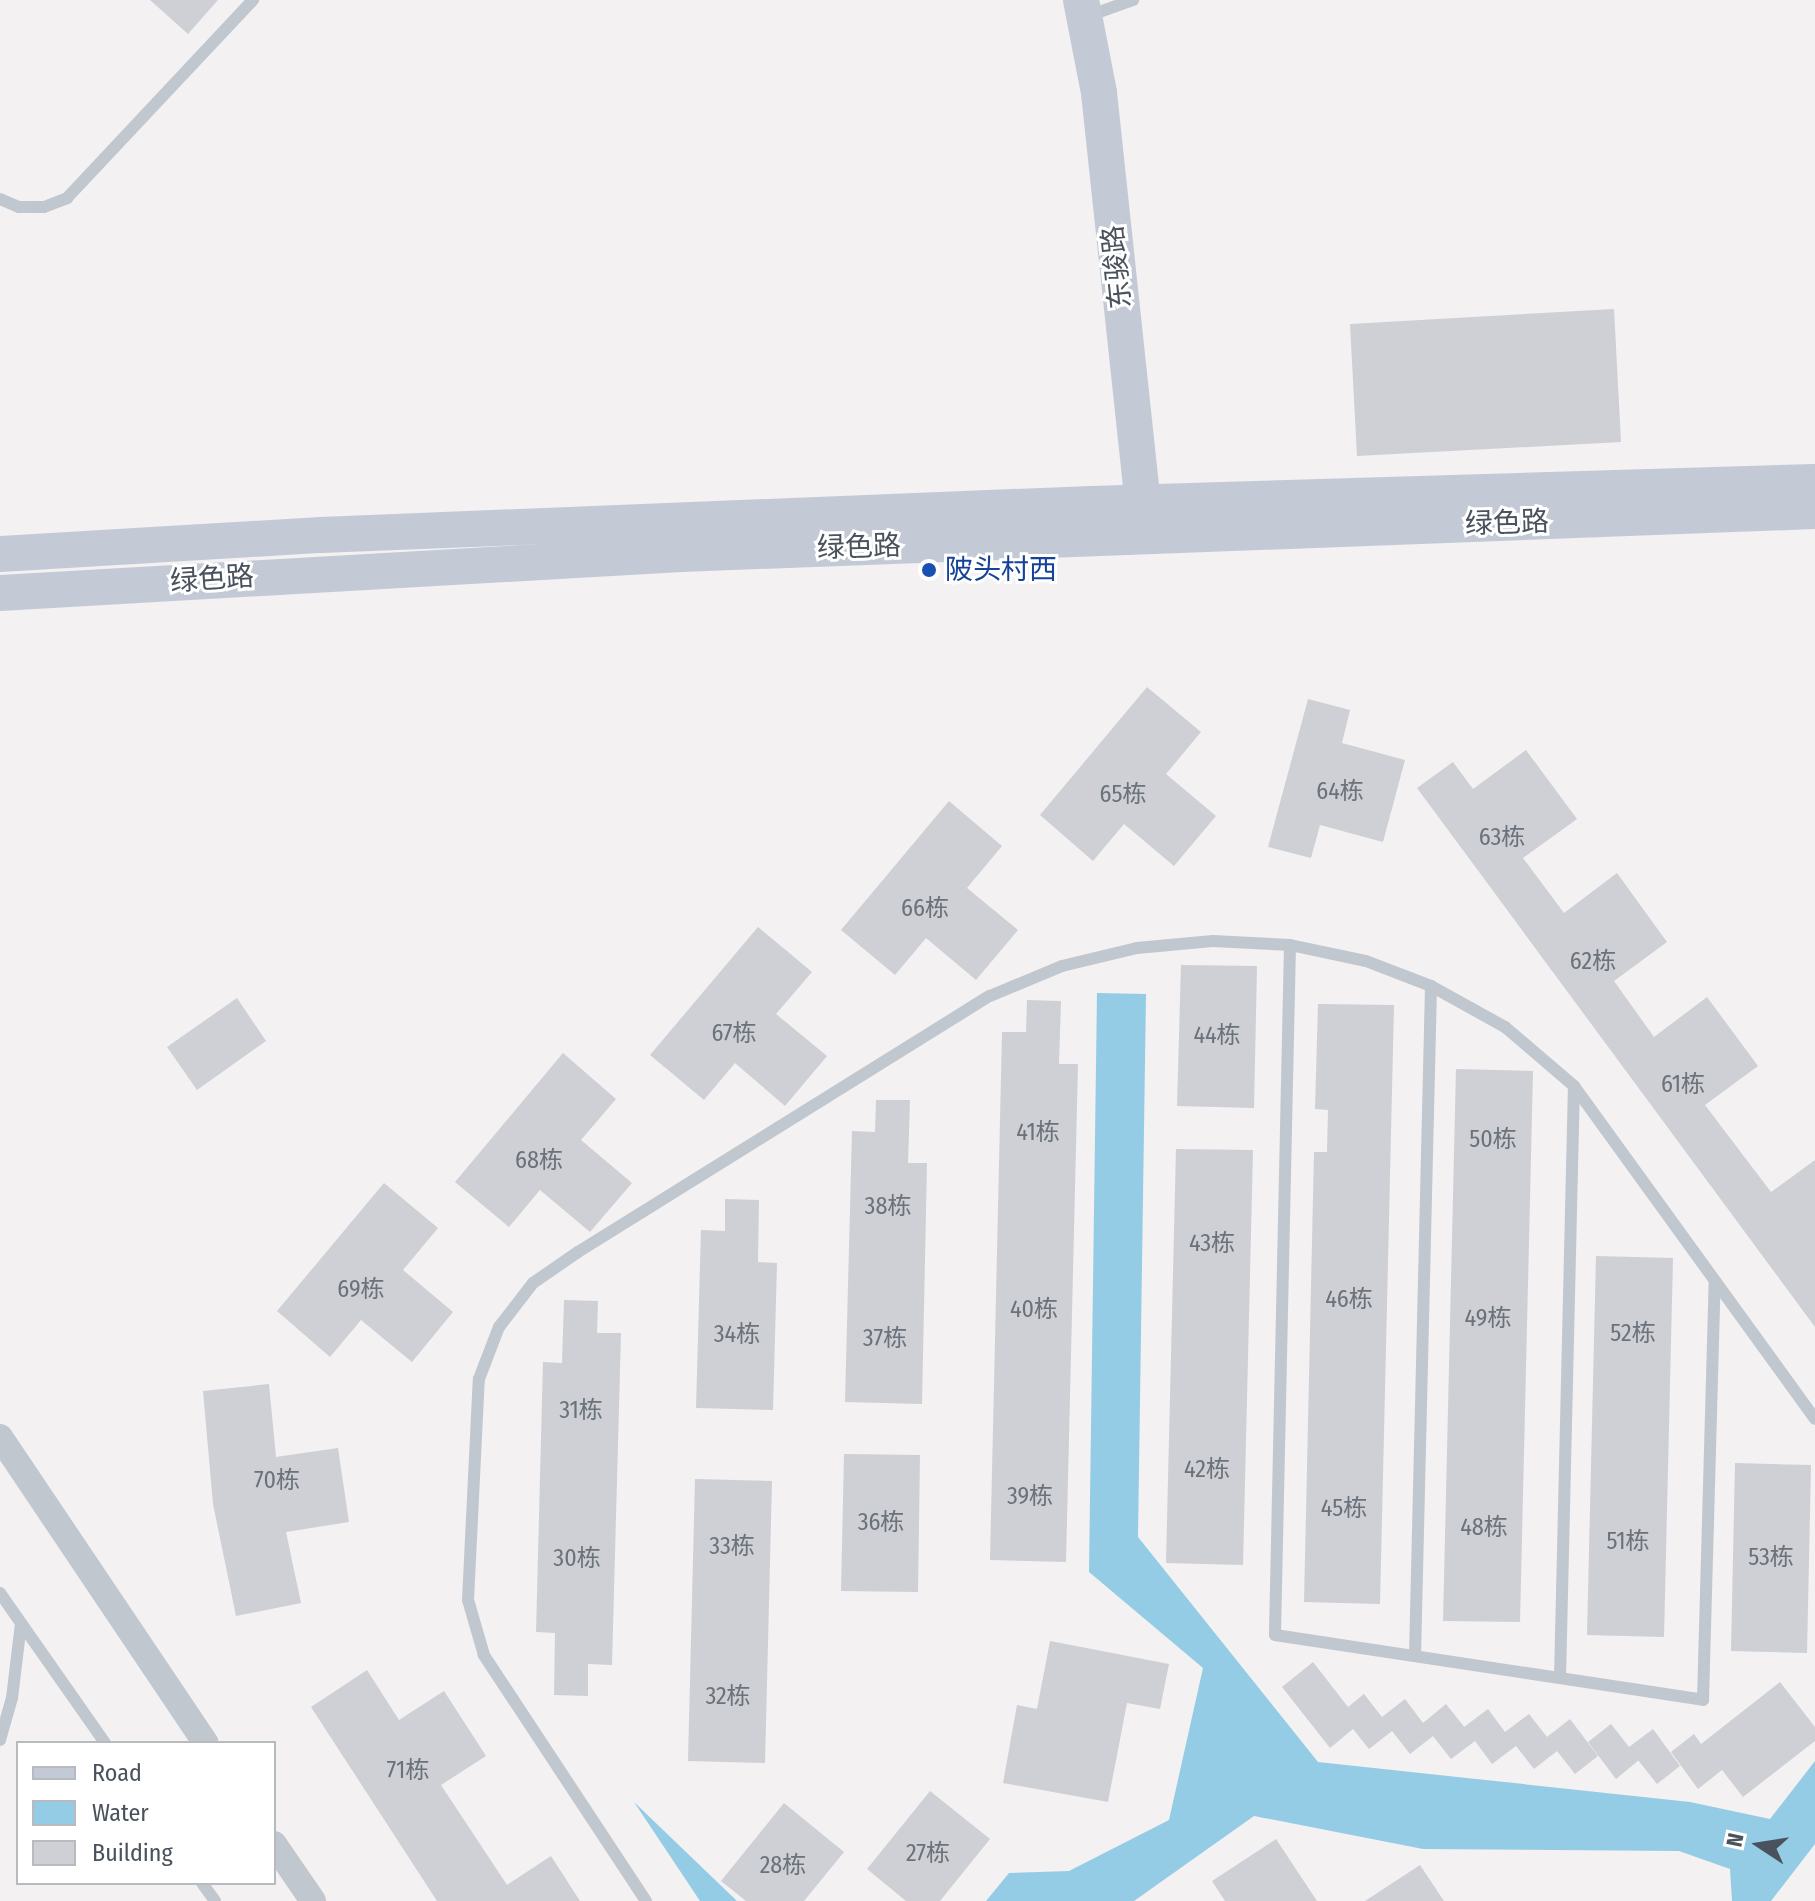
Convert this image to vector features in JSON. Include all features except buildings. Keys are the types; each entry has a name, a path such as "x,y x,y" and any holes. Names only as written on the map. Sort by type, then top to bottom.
{"main road":[{"name":"东骏路","path":"1083,8 1099,93 1144,519"},
{"name":"绿色路","path":"0,593 1144,519 1815,482"},
{"name":"绿色路","path":"0,554 321,535 1144,519 1815,511"}],"street":[{"path":"0,1437 205,1741"},
{"path":"276,1847 313,1901"}],"lane":[{"path":"0,199 19,207 44,207 67,198 253,0"},
{"path":"1083,8 1133,0"},
{"path":"646,1901 484,1655 468,1600 479,1379 499,1327 533,1283 578,1252 990,996 1062,966 1137,948 1213,941 1290,945 1366,961 1431,986 1505,1027 1574,1086 1815,1419"},
{"path":"1290,945 1275,1635 1703,1700 1715,1281"},
{"path":"1415,1656 1431,986"},
{"path":"1560,1678 1574,1086"},
{"path":"0,1593 104,1741"},
{"path":"0,1740 12,1698 21,1624"}],"water":[{"path":"1097,993 1146,994 1138,1537 1318,1762 1690,1802 1770,1819 1815,1761 1815,1844 1771,1901 1732,1901 1730,1869 1679,1851 1423,1849 1254,1816 1134,1901 986,1901 1009,1873 1069,1871 1169,1820 1203,1668 1089,1572"},
{"path":"634,1802 737,1901 700,1901"}],"place":[{"name":"陂头村西","path":"929,570"}]}
